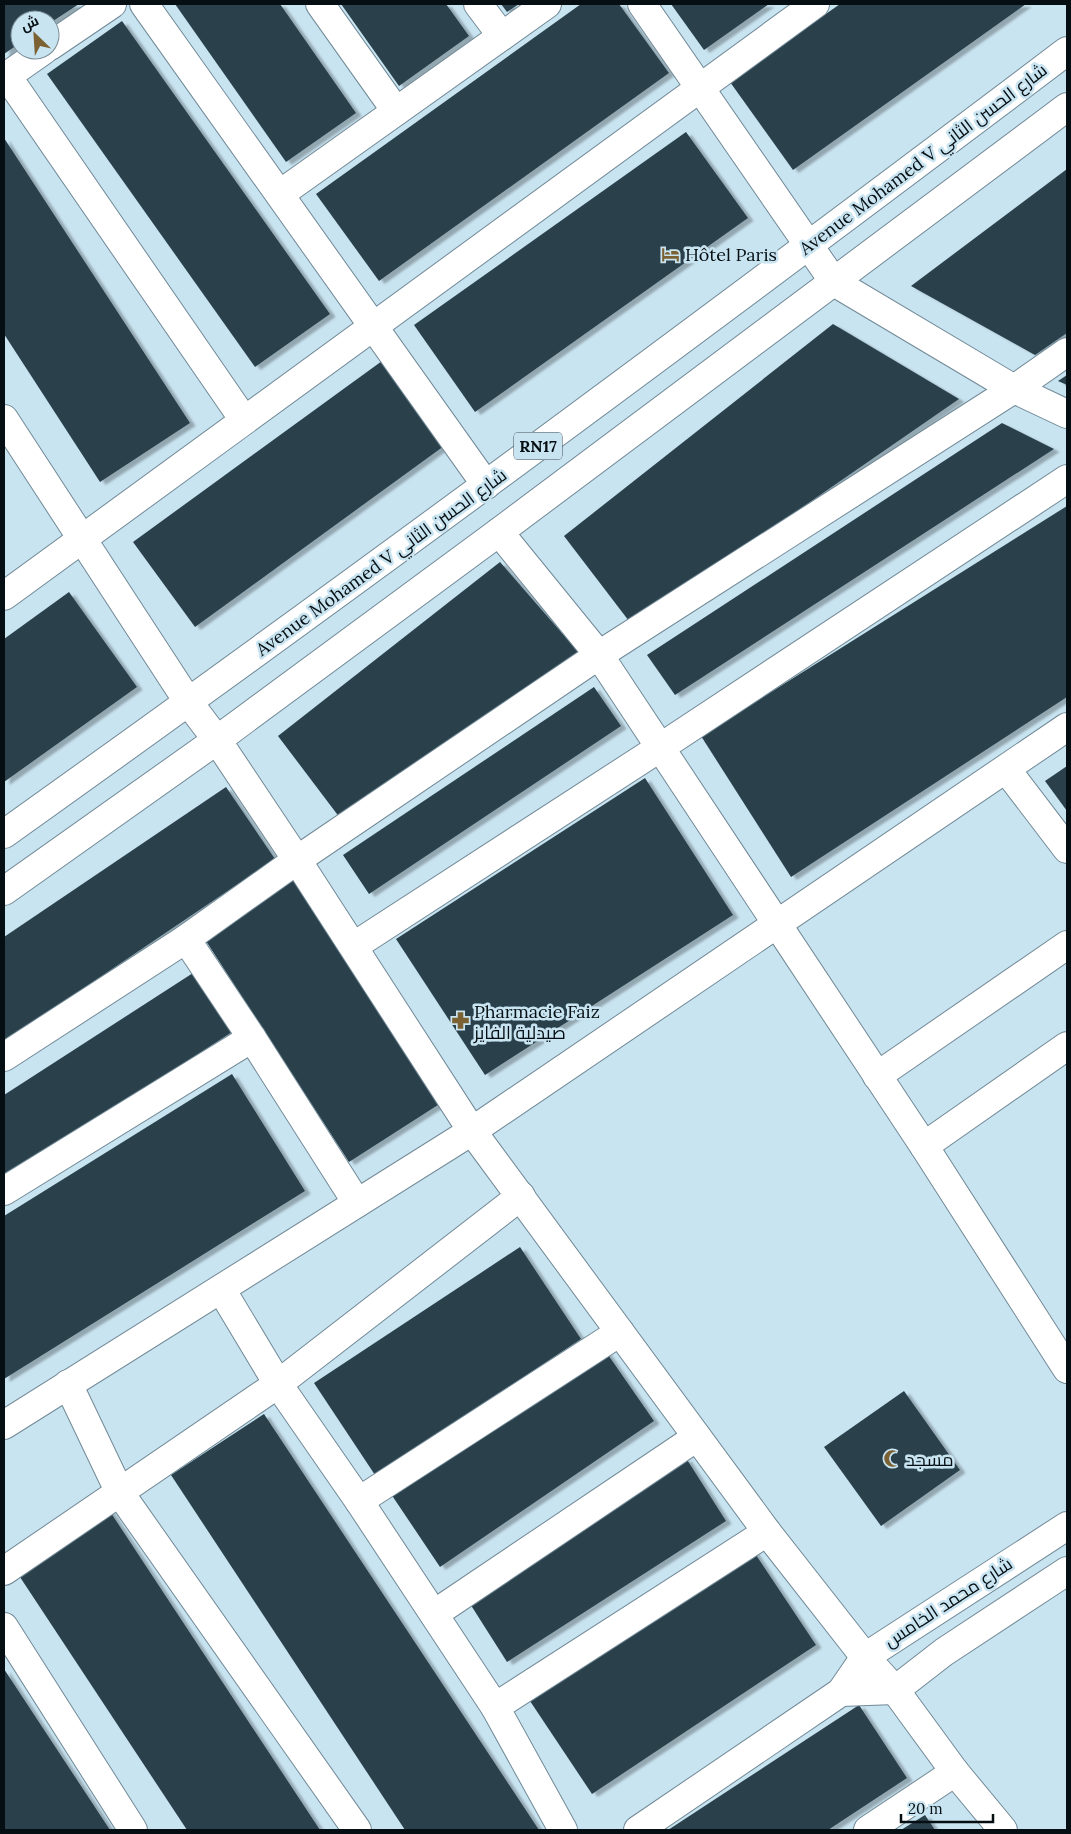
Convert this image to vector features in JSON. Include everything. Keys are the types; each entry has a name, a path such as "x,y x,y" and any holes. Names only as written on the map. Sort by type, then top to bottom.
{"street":[{"path":"60,39 112,4"},
{"path":"144,4 486,485"},
{"path":"320,4 396,111"},
{"path":"478,4 502,36"},
{"path":"280,194 547,4"},
{"path":"642,4 834,282 1014,389 1067,414"},
{"path":"4,596 815,4"},
{"name":"Avenue Mohamed V شارع الحسن الثاني","path":"4,834 189,702 486,485 1067,50"},
{"path":"29,60 5,76 244,420"},
{"name":"RN17","path":"4,891 216,740 1067,107"},
{"path":"4,1057 186,940 297,860 600,655 1014,389 1067,352"},
{"path":"4,418 189,702 354,946 472,1131 767,1532 864,1657 895,1690 955,1772 1003,1830"},
{"path":"354,946 661,747 1067,479"},
{"path":"498,532 600,655 924,1146 1067,1369"},
{"path":"4,1425 472,1131 1067,728"},
{"path":"1006,769 1067,848"},
{"path":"186,940 252,1038 357,1203"},
{"path":"877,1076 1067,946"},
{"path":"4,1191 252,1038"},
{"path":"924,1146 1067,1046"},
{"path":"4,1571 278,1384 521,1196"},
{"path":"221,1288 278,1384 360,1500 495,1707 563,1830"},
{"path":"360,1500 620,1332"},
{"path":"68,1384 120,1493 357,1830"},
{"path":"434,1614 697,1437"},
{"name":"شارع محمد الخامس","path":"638,1830 841,1692 864,1657 1067,1526"},
{"path":"495,1707 767,1532"},
{"path":"841,1692 895,1690 944,1652 1067,1571"},
{"path":"4,1627 133,1830"},
{"path":"868,1830 955,1772"}],"building":[{"path":"4,4 79,4 60,16 60,10 10,10 10,50 4,54"},
{"path":"175,4 280,4 356,113 286,162"},
{"path":"341,4 446,4 469,36 399,86"},
{"path":"501,4 519,4 507,12"},
{"path":"581,4 619,4 669,73 379,281 316,194"},
{"path":"671,4 769,4 704,50"},
{"path":"840,4 1026,4 793,170 730,82"},
{"path":"122,21 330,314 255,367 47,74"},
{"path":"686,132 748,218 475,412 414,325"},
{"path":"4,138 190,423 100,482 4,334"},
{"path":"1067,169 1067,333 1035,355 911,286"},
{"path":"833,324 959,399 632,625 564,536"},
{"path":"382,361 444,446 195,627 133,542"},
{"path":"1067,375 1067,385 1058,381"},
{"path":"1002,423 1054,449 675,695 647,655"},
{"path":"1067,506 1067,697 791,877 701,736"},
{"path":"500,562 581,655 343,822 278,736"},
{"path":"69,592 137,687 4,782 4,639"},
{"path":"594,687 621,726 369,894 343,855"},
{"path":"1067,766 1067,811 1045,781"},
{"path":"645,778 733,915 485,1075 396,939"},
{"path":"226,787 275,859 4,1042 4,937"},
{"path":"296,879 441,1103 349,1162 204,938"},
{"path":"193,973 232,1032 4,1179 4,1095"},
{"path":"232,1074 305,1191 4,1379 4,1216"},
{"path":"520,1247 581,1339 375,1475 314,1383"},
{"path":"604,1349 654,1421 440,1567 391,1494"},
{"name":"مسجد","path":"904,1391 960,1470 881,1526 824,1447"},
{"path":"264,1414 539,1830 405,1830 171,1475"},
{"path":"686,1458 726,1521 507,1662 467,1599"},
{"path":"109,1510 320,1830 187,1830 16,1571"},
{"path":"752,1549 816,1645 592,1794 528,1698"},
{"path":"4,1669 110,1830 4,1830"},
{"path":"859,1705 907,1778 828,1830 668,1830"},
{"path":"925,1815 935,1830 901,1830"}],"place":[{"name":"Hôtel Paris","path":"671,254"},
{"name":"Pharmacie Faiz صيدلية الفايز","path":"460,1021"},
{"name":"مسجد","path":"892,1459"}]}
